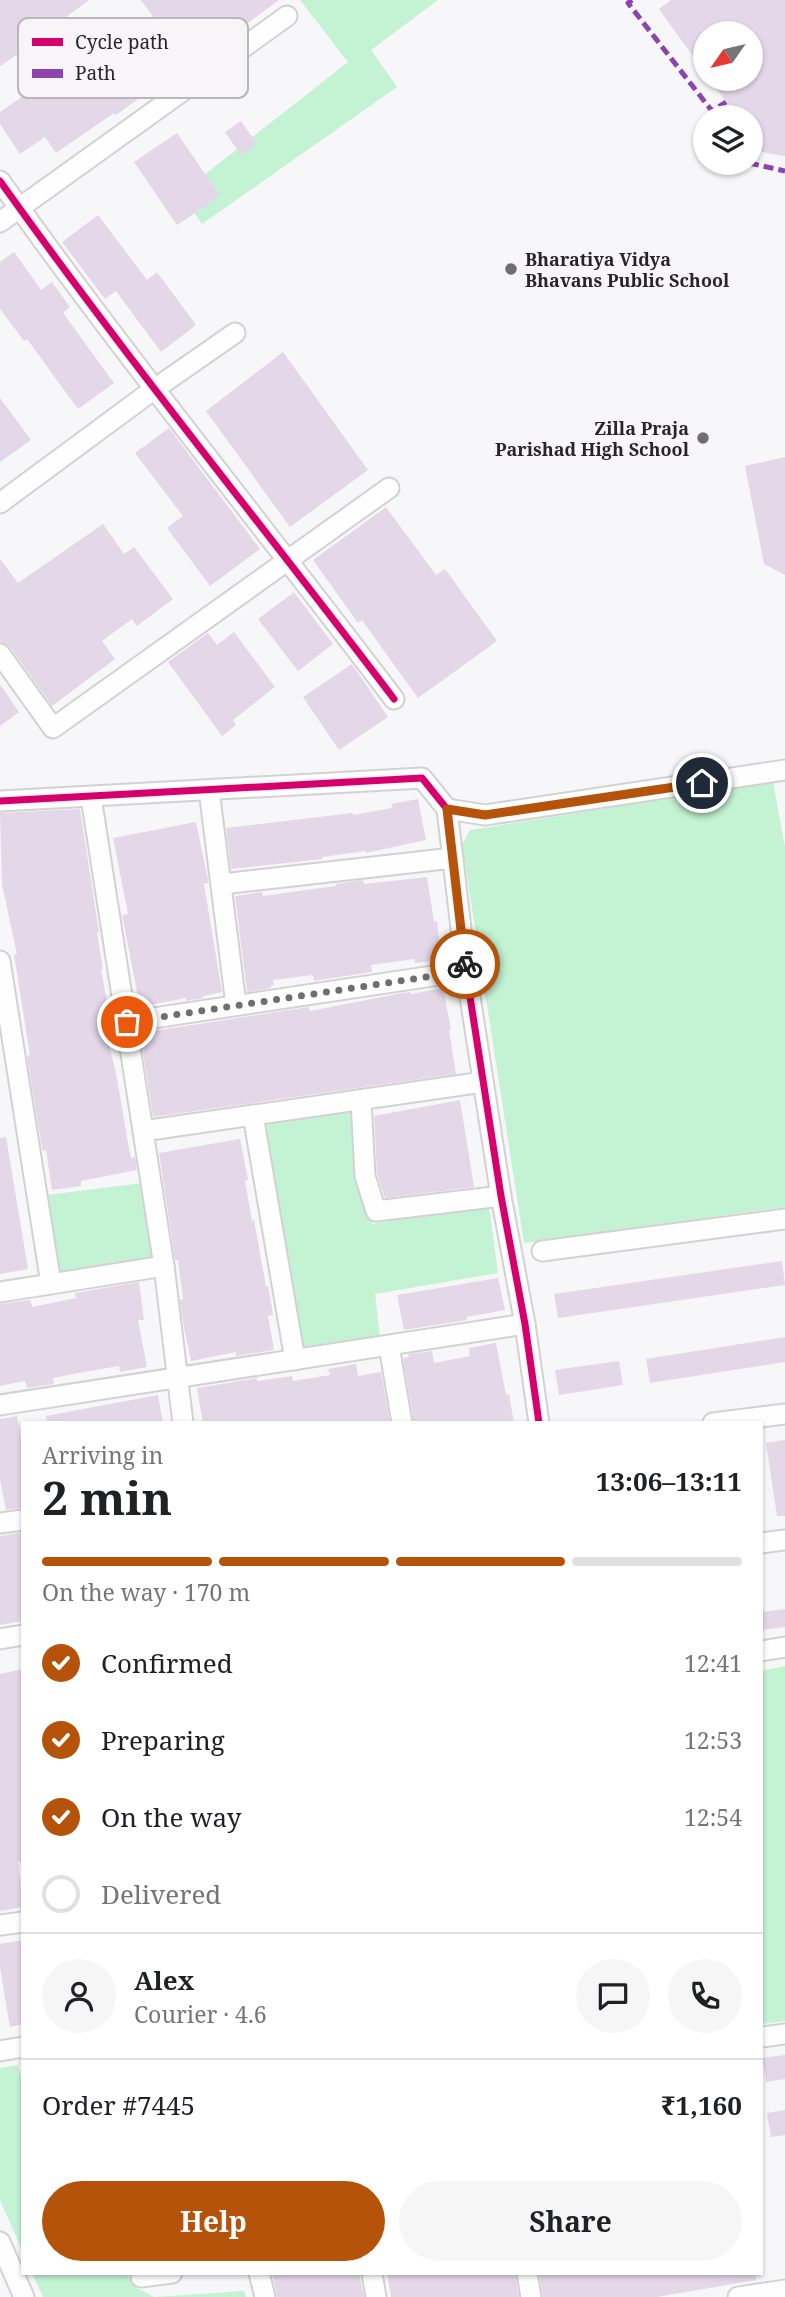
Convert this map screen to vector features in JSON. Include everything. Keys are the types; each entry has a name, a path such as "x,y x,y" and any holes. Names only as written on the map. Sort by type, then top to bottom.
{"street":[{"path":"248,44 287,16"},
{"path":"0,222 173,98"},
{"path":"0,181 153,390 394,699"},
{"path":"0,503 234,333"},
{"path":"0,654 52,728 389,488"},
{"path":"447,809 485,815 785,770"},
{"path":"0,802 422,778 447,809 466,971 539,1421"},
{"path":"209,790 236,1004"},
{"path":"91,797 164,1266 183,1421"},
{"path":"222,884 453,858"},
{"path":"0,961 51,1284"},
{"path":"127,1022 466,971"},
{"path":"143,1131 483,1082"},
{"path":"361,1100 365,1176 376,1211 501,1196"},
{"path":"253,1115 295,1360"},
{"path":"542,1251 785,1219"},
{"path":"0,1292 164,1266"},
{"path":"0,1405 525,1324"},
{"path":"389,1346 402,1421"},
{"path":"729,1421 785,1414"},
{"path":"0,1523 21,1520"},
{"path":"763,1543 785,1540"},
{"path":"0,1639 21,1635"},
{"path":"763,1651 785,1647"},
{"path":"0,1925 21,1922"},
{"path":"763,2037 785,2034"},
{"path":"0,2050 21,2047"},
{"path":"2,2252 24,2297"},
{"path":"141,2275 156,2275"},
{"path":"260,2275 265,2297"},
{"path":"372,2275 376,2297"},
{"path":"527,2275 531,2297"},
{"path":"738,2297 763,2288 785,2290"}],"green space":[{"path":"300,0 438,0 371,50 397,87 202,224 181,193 348,62"},
{"path":"773,782 785,847 785,1207 524,1243 462,844 470,830"},
{"path":"357,1112 372,1224 489,1205 498,1273 375,1294 380,1338 304,1350 265,1123"},
{"path":"143,1183 153,1261 57,1274 47,1195"},
{"path":"785,1666 785,2021 763,2024 763,1671"},
{"path":"18,2065 21,2078 21,2247 0,2200 0,2068"},
{"path":"33,2275 127,2275 134,2286 154,2297 43,2297"},
{"path":"244,2291 246,2297 154,2297"}],"building":[{"path":"0,0 89,0 65,18 18,18 18,54 0,66"},
{"path":"141,0 279,0 248,23 248,18 154,18"},
{"path":"671,0 785,0 785,156 763,152 763,105 728,105 718,91 763,91 763,21 693,21 693,56 659,9"},
{"path":"20,98 140,98 56,153 45,137 20,154 0,124 0,112"},
{"path":"241,121 257,144 241,155 225,132"},
{"path":"177,133 220,196 177,225 134,162"},
{"path":"98,215 147,280 157,272 196,325 161,352 116,291 105,299 62,242"},
{"path":"14,252 41,290 52,282 70,307 63,313 114,383 78,409 27,339 24,341 0,309 0,262"},
{"path":"283,352 368,470 290,527 206,411"},
{"path":"0,398 31,440 0,462"},
{"path":"169,428 260,549 210,586 167,528 183,516 135,453"},
{"path":"785,457 785,575 764,564 745,466"},
{"path":"386,507 436,575 445,569 497,641 418,698 362,620 358,623 313,560"},
{"path":"103,524 124,554 134,547 173,599 137,626 132,619 102,641 115,659 52,706 10,647 0,642 0,559 18,583"},
{"path":"294,592 333,644 298,671 258,619"},
{"path":"234,632 275,687 233,720 236,725 222,736 168,662 208,633 217,645"},
{"path":"352,664 388,717 339,750 303,697"},
{"path":"0,684 19,712 0,726"},
{"path":"418,799 426,840 366,853 231,869 226,828 353,815 392,808 391,804"},
{"path":"80,809 99,932 101,969 113,1036 107,1037 131,1158 135,1157 137,1170 81,1181 81,1186 52,1190 46,1150 43,1151 41,1143 27,1056 30,1055 14,955 17,954 2,884 0,813"},
{"path":"196,822 208,880 208,883 204,884 222,992 203,998 186,1001 186,998 140,1007 122,915 128,914 113,838"},
{"path":"427,877 442,960 415,963 414,959 371,965 372,972 314,981 313,975 273,980 274,985 271,988 247,992 235,896 262,892 263,896 363,880 364,884"},
{"path":"443,988 456,1074 153,1117 140,1033 309,1007 310,1011"},
{"path":"460,1100 474,1187 385,1198 377,1174 374,1116"},
{"path":"6,1137 28,1269 0,1274 0,1138"},
{"path":"240,1139 252,1221 254,1220 273,1315 268,1316 274,1350 236,1356 236,1352 191,1361 180,1300 183,1299 178,1260 175,1260 159,1153"},
{"path":"782,1261 785,1285 558,1318 554,1294"},
{"path":"498,1278 505,1310 467,1317 467,1320 404,1330 397,1295"},
{"path":"139,1282 144,1320 138,1320 147,1367 120,1372 119,1366 78,1373 53,1378 54,1384 27,1388 25,1381 0,1386 0,1304 30,1300 32,1307 76,1298 75,1293"},
{"path":"785,1337 785,1362 650,1383 646,1359"},
{"path":"496,1343 514,1421 414,1421 403,1358 409,1357 408,1354 432,1351 434,1363 470,1356 469,1348"},
{"path":"619,1361 623,1385 559,1395 555,1370"},
{"path":"356,1364 358,1376 381,1372 390,1421 203,1421 197,1388 257,1378 257,1381 292,1376 293,1381 330,1375 328,1369"},
{"path":"158,1395 163,1421 47,1421 46,1416"},
{"path":"17,1416 21,1437 21,1508 6,1510 0,1479 0,1419"},
{"path":"785,1440 785,1516 777,1516 766,1443"},
{"path":"21,1532 21,1621 0,1625 0,1536"},
{"path":"785,1609 785,1627 763,1630 763,1612"},
{"path":"21,1669 21,1861 18,1862 21,1907 0,1911 0,1674"},
{"path":"21,1940 21,2024 10,2027 0,1968 0,1944"},
{"path":"785,2055 785,2079 766,2082 763,2058"},
{"path":"785,2110 785,2135 771,2137 767,2113"},
{"path":"272,2275 359,2275 364,2297 277,2297"},
{"path":"387,2275 515,2275 519,2297 391,2297"},
{"path":"539,2275 755,2275 756,2280 657,2297 543,2297"}],"marked path":[{"path":"632,0 628,3 712,111 726,102"},
{"path":"763,166 785,171"}],"cycle path":[{"path":"0,181 145,377 394,699"},
{"path":"0,801 422,778 447,809 466,971 539,1421"}],"way so far":[{"path":"127,1022 466,971 465,964"}],"place":[{"name":"Bharatiya Vidya Bhavans Public School","path":"511,269"},
{"name":"Zilla Praja Parishad High School","path":"703,438"}],"route":[{"path":"465,964 447,809 485,815 702,783"}]}
